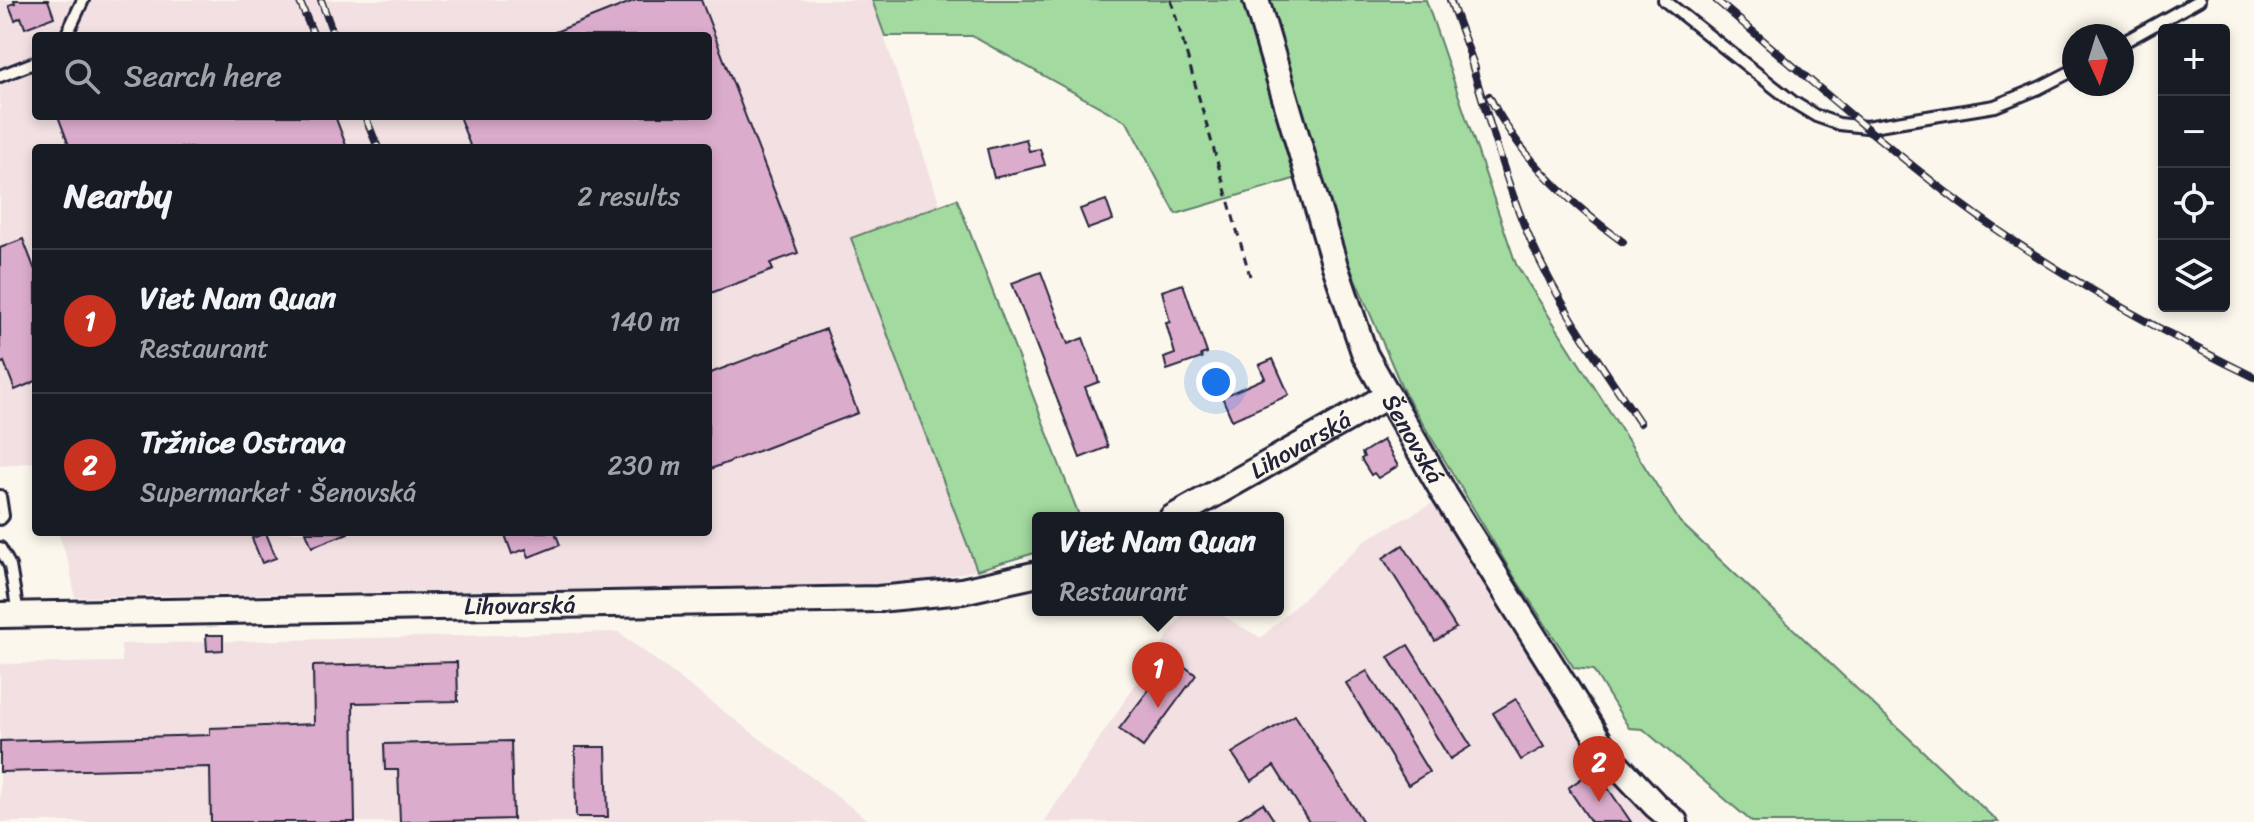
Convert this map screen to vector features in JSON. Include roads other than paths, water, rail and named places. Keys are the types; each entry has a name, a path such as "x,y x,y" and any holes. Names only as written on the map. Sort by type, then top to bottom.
{"street":[{"name":"Šenovská","path":"1256,0 1365,355 1505,592 1608,755 1675,822"},
{"name":"Lihovarská","path":"1183,512 1387,396"},
{"name":"Lihovarská","path":"9,615 878,599 962,591 1032,575"}],"lane":[{"path":"68,32 83,0"},
{"path":"1664,0 1793,102 1816,116 1839,124 1866,127 1995,106 2062,76"},
{"path":"2134,36 2199,0"},
{"path":"0,76 32,64"},
{"path":"0,496 3,516 0,519"},
{"path":"0,548 10,566 9,615"}],"railway":[{"path":"299,0 312,32"},
{"path":"321,0 333,32"},
{"path":"1450,0 1475,68"},
{"path":"1716,0 1898,154 1995,228 2103,297 2254,377"},
{"path":"1470,58 1506,175 1532,244 1568,313 1640,423"},
{"path":"1489,96 1530,159 1584,212 1623,242"},
{"path":"367,120 376,144"}],"place":[{"name":"Viet Nam Quan","path":"1158,708"},
{"name":"Tržnice Ostrava","path":"1599,802"}]}
